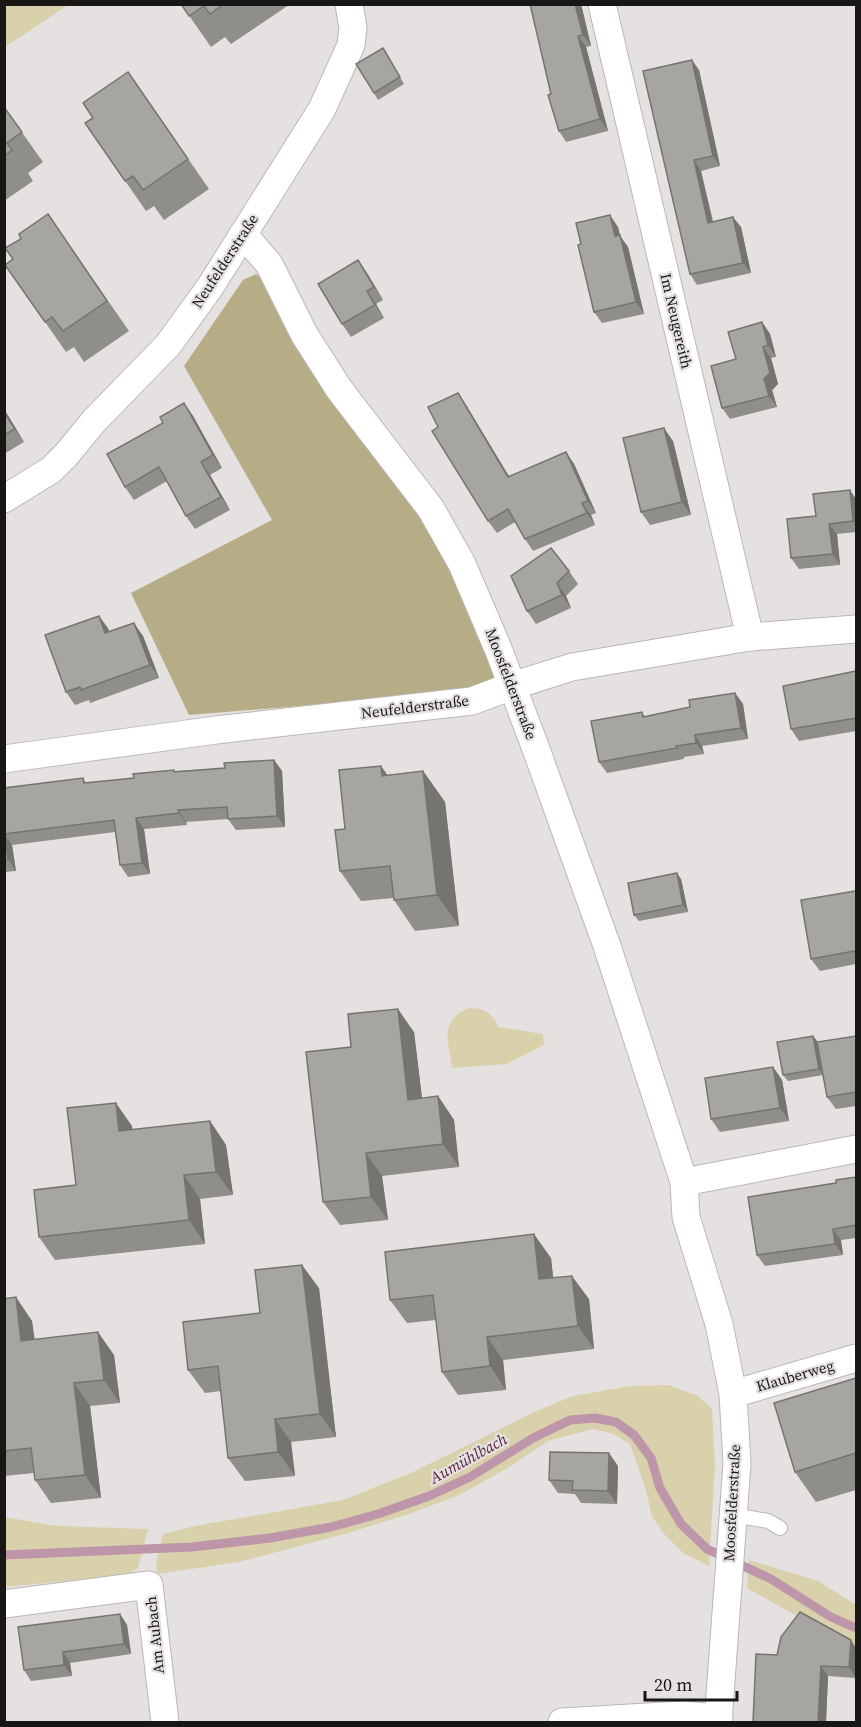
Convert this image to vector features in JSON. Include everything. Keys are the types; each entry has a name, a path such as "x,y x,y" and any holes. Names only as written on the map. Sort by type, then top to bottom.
{"street":[{"name":"Neufelderstraße","path":"4,499 51,470 94,421 168,345 210,287 322,109 336,81 353,38 349,4"},
{"name":"Im Neugereith","path":"602,4 750,637"},
{"name":"Moosfelderstraße","path":"243,234 269,264 304,334 339,389 431,509 462,564 512,686 607,946 684,1182 686,1217 719,1324 733,1394 736,1464 718,1720"},
{"name":"Neufelderstraße","path":"4,759 216,730 472,701 572,667 750,637 856,629"},
{"path":"684,1182 856,1149"},
{"name":"Klauberweg","path":"733,1394 856,1358"},
{"name":"Am Aubach","path":"4,1604 149,1585 165,1722"},
{"path":"562,1722 682,1715 718,1720"}],"lane":[{"path":"733,1515 768,1521 780,1528"}],"shaded area":[{"path":"5,4 68,4 68,5 5,47"},
{"path":"256,274 266,282 438,535 499,671 494,681 483,687 347,702 189,715 131,593 272,520 184,366 243,280"},
{"path":"469,1008 488,1012 498,1027 543,1034 544,1045 506,1064 452,1068 448,1041 449,1026 459,1013"},
{"path":"669,1385 698,1396 712,1409 715,1465 709,1566 683,1553 664,1534 652,1516 630,1444 613,1434 593,1429 548,1441 506,1469 459,1495 409,1514 239,1562 157,1574 156,1564 163,1534 195,1526 343,1500 413,1472 534,1412 573,1396 630,1386"},
{"path":"4,1517 58,1526 148,1529 138,1568 126,1575 5,1587"},
{"path":"749,1560 818,1581 856,1605 856,1649 747,1588"}],"building":[{"path":"181,4 224,4 210,14 204,6 189,16"},
{"path":"530,4 575,4 583,35 578,36 600,119 559,131 548,95 551,94"},
{"path":"383,48 400,77 374,93 356,64"},
{"path":"692,60 713,156 694,160 708,223 733,217 743,263 690,274 643,71"},
{"path":"128,72 188,159 143,190 133,176 125,181 85,123 93,118 83,103"},
{"path":"4,107 22,132 7,143 12,150 4,156"},
{"path":"48,214 107,301 63,331 52,317 45,322 5,265 13,259 5,248 21,239 19,234"},
{"path":"610,215 615,236 620,235 636,302 594,312 578,245 581,244 576,223"},
{"path":"358,260 374,287 367,291 375,305 342,324 318,284"},
{"path":"762,322 768,345 763,347 770,373 764,379 769,396 722,408 711,366 736,359 728,332"},
{"path":"458,393 508,477 566,452 588,501 582,503 587,513 525,539 508,509 488,521 432,431 438,427 428,407"},
{"path":"184,403 213,455 201,462 221,497 186,516 159,467 125,487 107,454 163,423 160,417"},
{"path":"4,412 15,429 4,435"},
{"path":"664,428 682,502 641,512 623,438"},
{"path":"850,490 853,521 829,524 833,554 791,558 787,519 816,516 813,494"},
{"path":"551,548 569,571 557,583 562,595 527,611 511,576"},
{"path":"99,616 105,633 134,623 150,665 81,690 80,687 66,692 45,635"},
{"path":"856,671 856,718 791,729 783,686"},
{"path":"735,693 741,728 695,735 696,743 676,746 677,748 599,762 591,721 642,712 643,717 690,707 689,700"},
{"path":"274,760 277,816 228,819 227,807 178,810 179,813 136,818 142,863 120,865 114,820 4,834 4,788 83,778 84,783 134,778 133,774 225,768 224,763"},
{"path":"381,766 382,776 423,771 437,895 394,900 390,866 340,871 335,830 345,829 339,770"},
{"path":"4,835 8,859 4,860"},
{"path":"677,873 683,905 634,915 628,883"},
{"path":"856,891 856,958 855,951 811,959 801,900"},
{"path":"398,1009 408,1100 438,1096 443,1144 366,1153 371,1197 323,1202 306,1052 351,1047 348,1014"},
{"path":"813,1036 819,1069 783,1075 777,1042"},
{"path":"856,1036 856,1092 827,1097 817,1042"},
{"path":"773,1067 780,1108 711,1119 705,1078"},
{"path":"116,1103 119,1131 210,1121 216,1172 184,1175 189,1220 39,1237 34,1190 76,1185 67,1108"},
{"path":"856,1177 856,1225 833,1229 835,1244 757,1255 748,1197 836,1183 836,1180"},
{"path":"534,1234 539,1279 572,1276 578,1326 487,1337 490,1366 442,1372 433,1295 390,1300 385,1252"},
{"path":"302,1265 320,1414 275,1419 278,1452 228,1458 218,1366 188,1370 183,1322 260,1313 255,1270"},
{"path":"16,1297 21,1341 98,1332 104,1380 74,1383 85,1475 35,1480 31,1448 4,1451 4,1299"},
{"path":"856,1378 856,1453 795,1472 774,1403"},
{"path":"550,1452 609,1453 608,1491 572,1490 573,1481 549,1480"},
{"path":"800,1612 851,1640 849,1667 821,1666 818,1722 753,1722 756,1654 777,1655 781,1637"},
{"path":"120,1614 124,1644 63,1652 64,1665 24,1670 18,1627"}],"waterway":[{"name":"Aumühlbach","path":"4,1555 192,1547 270,1538 331,1527 429,1496 470,1477 533,1438 570,1420 595,1418 616,1422 634,1435 651,1458 660,1488 681,1524 707,1549 771,1579 831,1617 856,1628"}]}
